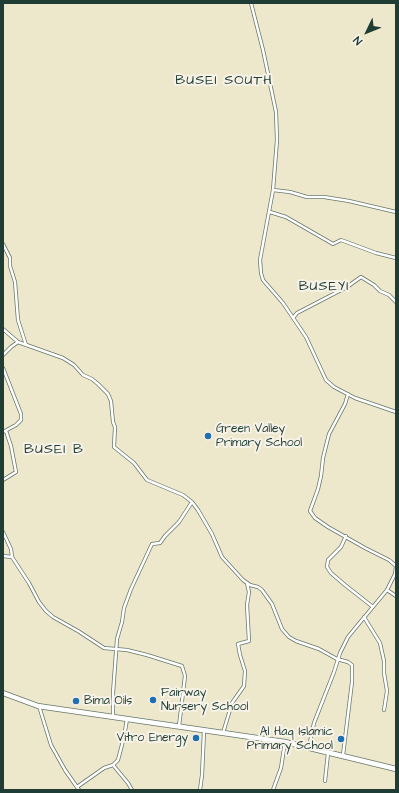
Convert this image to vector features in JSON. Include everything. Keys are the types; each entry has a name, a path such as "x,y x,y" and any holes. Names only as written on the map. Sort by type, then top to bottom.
{"main road":[{"path":"3,693 38,706 285,742 396,769"}],"street":[{"path":"251,3 276,112 277,140 273,190 260,260 263,280 283,303 306,337 326,380 334,387 348,394 396,412"},
{"path":"273,190 290,192 307,197 324,197 349,201 396,212"},
{"path":"270,212 286,217 333,244 341,240 376,253 396,258"},
{"path":"3,244 10,258 10,266 15,282 18,320 26,345"},
{"path":"292,318 301,311 347,287 361,277 374,285 380,291 389,295 396,302"},
{"path":"3,328 18,342 40,351 60,356 74,365 83,375 92,379 98,384 110,397 115,427 114,447 134,463 147,480 184,495 192,502 212,534 220,554 247,583 262,590 272,604 282,628 293,640 319,649 337,659 350,663 353,667 343,755"},
{"path":"3,356 18,342"},
{"path":"3,368 21,414 20,420 16,425 4,431 11,446 16,472 3,480"},
{"path":"309,747 314,723 334,672 337,659 348,637 387,590 395,574 396,567 388,560 315,518 310,511 318,489 323,458 330,434 345,404 348,394"},
{"path":"113,717 116,650 124,608 131,589 152,544 160,543 179,522 192,502"},
{"path":"3,532 11,549 12,557 46,611 53,618 78,631 104,648 128,650 147,654 182,666 185,676 179,726"},
{"path":"346,536 341,547 328,560 326,568 345,586 373,607"},
{"path":"3,556 12,557"},
{"path":"223,734 232,703 244,686 245,671 238,644 249,641 247,605 249,592 247,583"},
{"path":"387,590 396,596"},
{"path":"364,617 380,643 384,661 387,691 384,710"},
{"path":"38,706 52,745 65,770 79,790"},
{"path":"77,787 104,768 113,765 118,760 127,719"},
{"path":"200,790 204,731"},
{"path":"273,790 281,768 285,742"},
{"path":"325,781 328,752"},
{"path":"113,765 132,790"}],"place":[{"name":"Green Valley Primary School","path":"208,436"},
{"name":"Fairway Nursery School","path":"153,700"},
{"name":"Bima Oils","path":"76,701"},
{"name":"Vitro Energy","path":"196,738"},
{"name":"Al Haq Islamic Primary School","path":"341,739"}],"district":[{"name":"BUSEI SOUTH","path":"224,81"},
{"name":"BUSEYI","path":"324,287"},
{"name":"BUSEI B","path":"54,450"}]}
